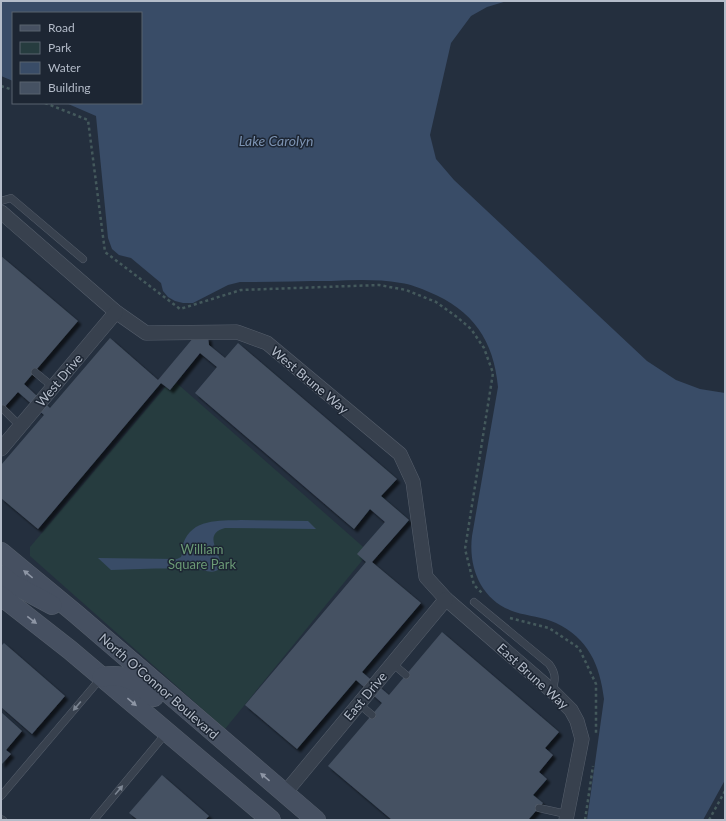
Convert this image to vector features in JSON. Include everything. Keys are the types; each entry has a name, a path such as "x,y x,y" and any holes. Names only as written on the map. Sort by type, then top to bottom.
{"main road":[{"name":"North O'Connor Boulevard","path":"1,552 76,614 316,820"},
{"path":"1,575 11,583 47,603 76,614"},
{"path":"1,596 70,650 271,820"},
{"path":"102,677 114,675 123,676 134,681 180,717 242,757"}],"street":[{"name":"West Brune Way","path":"1,212 116,312 146,333 237,332 266,343 400,454 413,482 426,577 446,599"},
{"name":"West Drive","path":"1,449 116,312"},
{"name":"East Drive","path":"285,793 446,599"},
{"name":"East Brune Way","path":"446,599 552,691 571,710 577,721 582,739 566,817"}],"lane":[{"path":"1,201 11,198 83,259"},
{"path":"35,372 53,387"},
{"path":"3,409 20,426"},
{"path":"474,602 549,664 554,670 555,677 555,683 552,691"},
{"path":"392,663 406,675"},
{"path":"2,796 102,677"},
{"path":"359,704 372,715"},
{"path":"94,820 167,732"},
{"path":"538,808 566,817"}],"path":[{"path":"1,86 12,90"},
{"path":"709,820 725,791"}],"green space":[{"name":"William Square Park","path":"172,379 369,552 225,729 30,556 30,547"}],"water":[{"name":"Lake Carolyn","path":"1,1 507,1 487,7 471,16 451,43 430,135 436,159 454,180 647,361 676,380 700,389 725,393 725,780 703,820 587,820 604,699 595,664 584,645 567,629 551,621 515,612 494,600 486,592 480,582 475,572 472,560 472,536 498,387 492,355 486,341 469,318 458,308 444,299 415,286 383,281 240,282 228,285 193,303 183,303 168,297 163,291 161,283 131,258 119,255 112,249 108,238 96,116 68,104 142,104 142,12 12,12 12,81 1,76"},
{"path":"215,521 308,521 316,529 225,528 217,531 214,536 214,542 221,565 217,571 214,572 198,569 111,570 98,558 177,559 181,557 183,544 193,529 200,525"}],"building":[{"path":"1,256 78,321 24,384 50,408 110,338 158,380 194,337 208,337 209,345 225,358 238,343 397,479 381,496 409,520 372,562 421,603 362,672 389,695 442,632 559,732 545,748 553,755 539,772 547,779 533,795 543,803 528,820 392,820 328,766 382,703 356,680 297,749 245,705 366,562 357,554 385,522 370,509 354,529 195,393 217,367 200,353 170,390 161,383 38,529 1,498 1,465 44,415 18,392 1,411"},
{"path":"4,643 65,696 32,734 1,707 1,646"},
{"path":"1,712 22,731 6,750 11,754 1,765"},
{"path":"162,775 209,816 205,820 138,820 129,813"}]}
